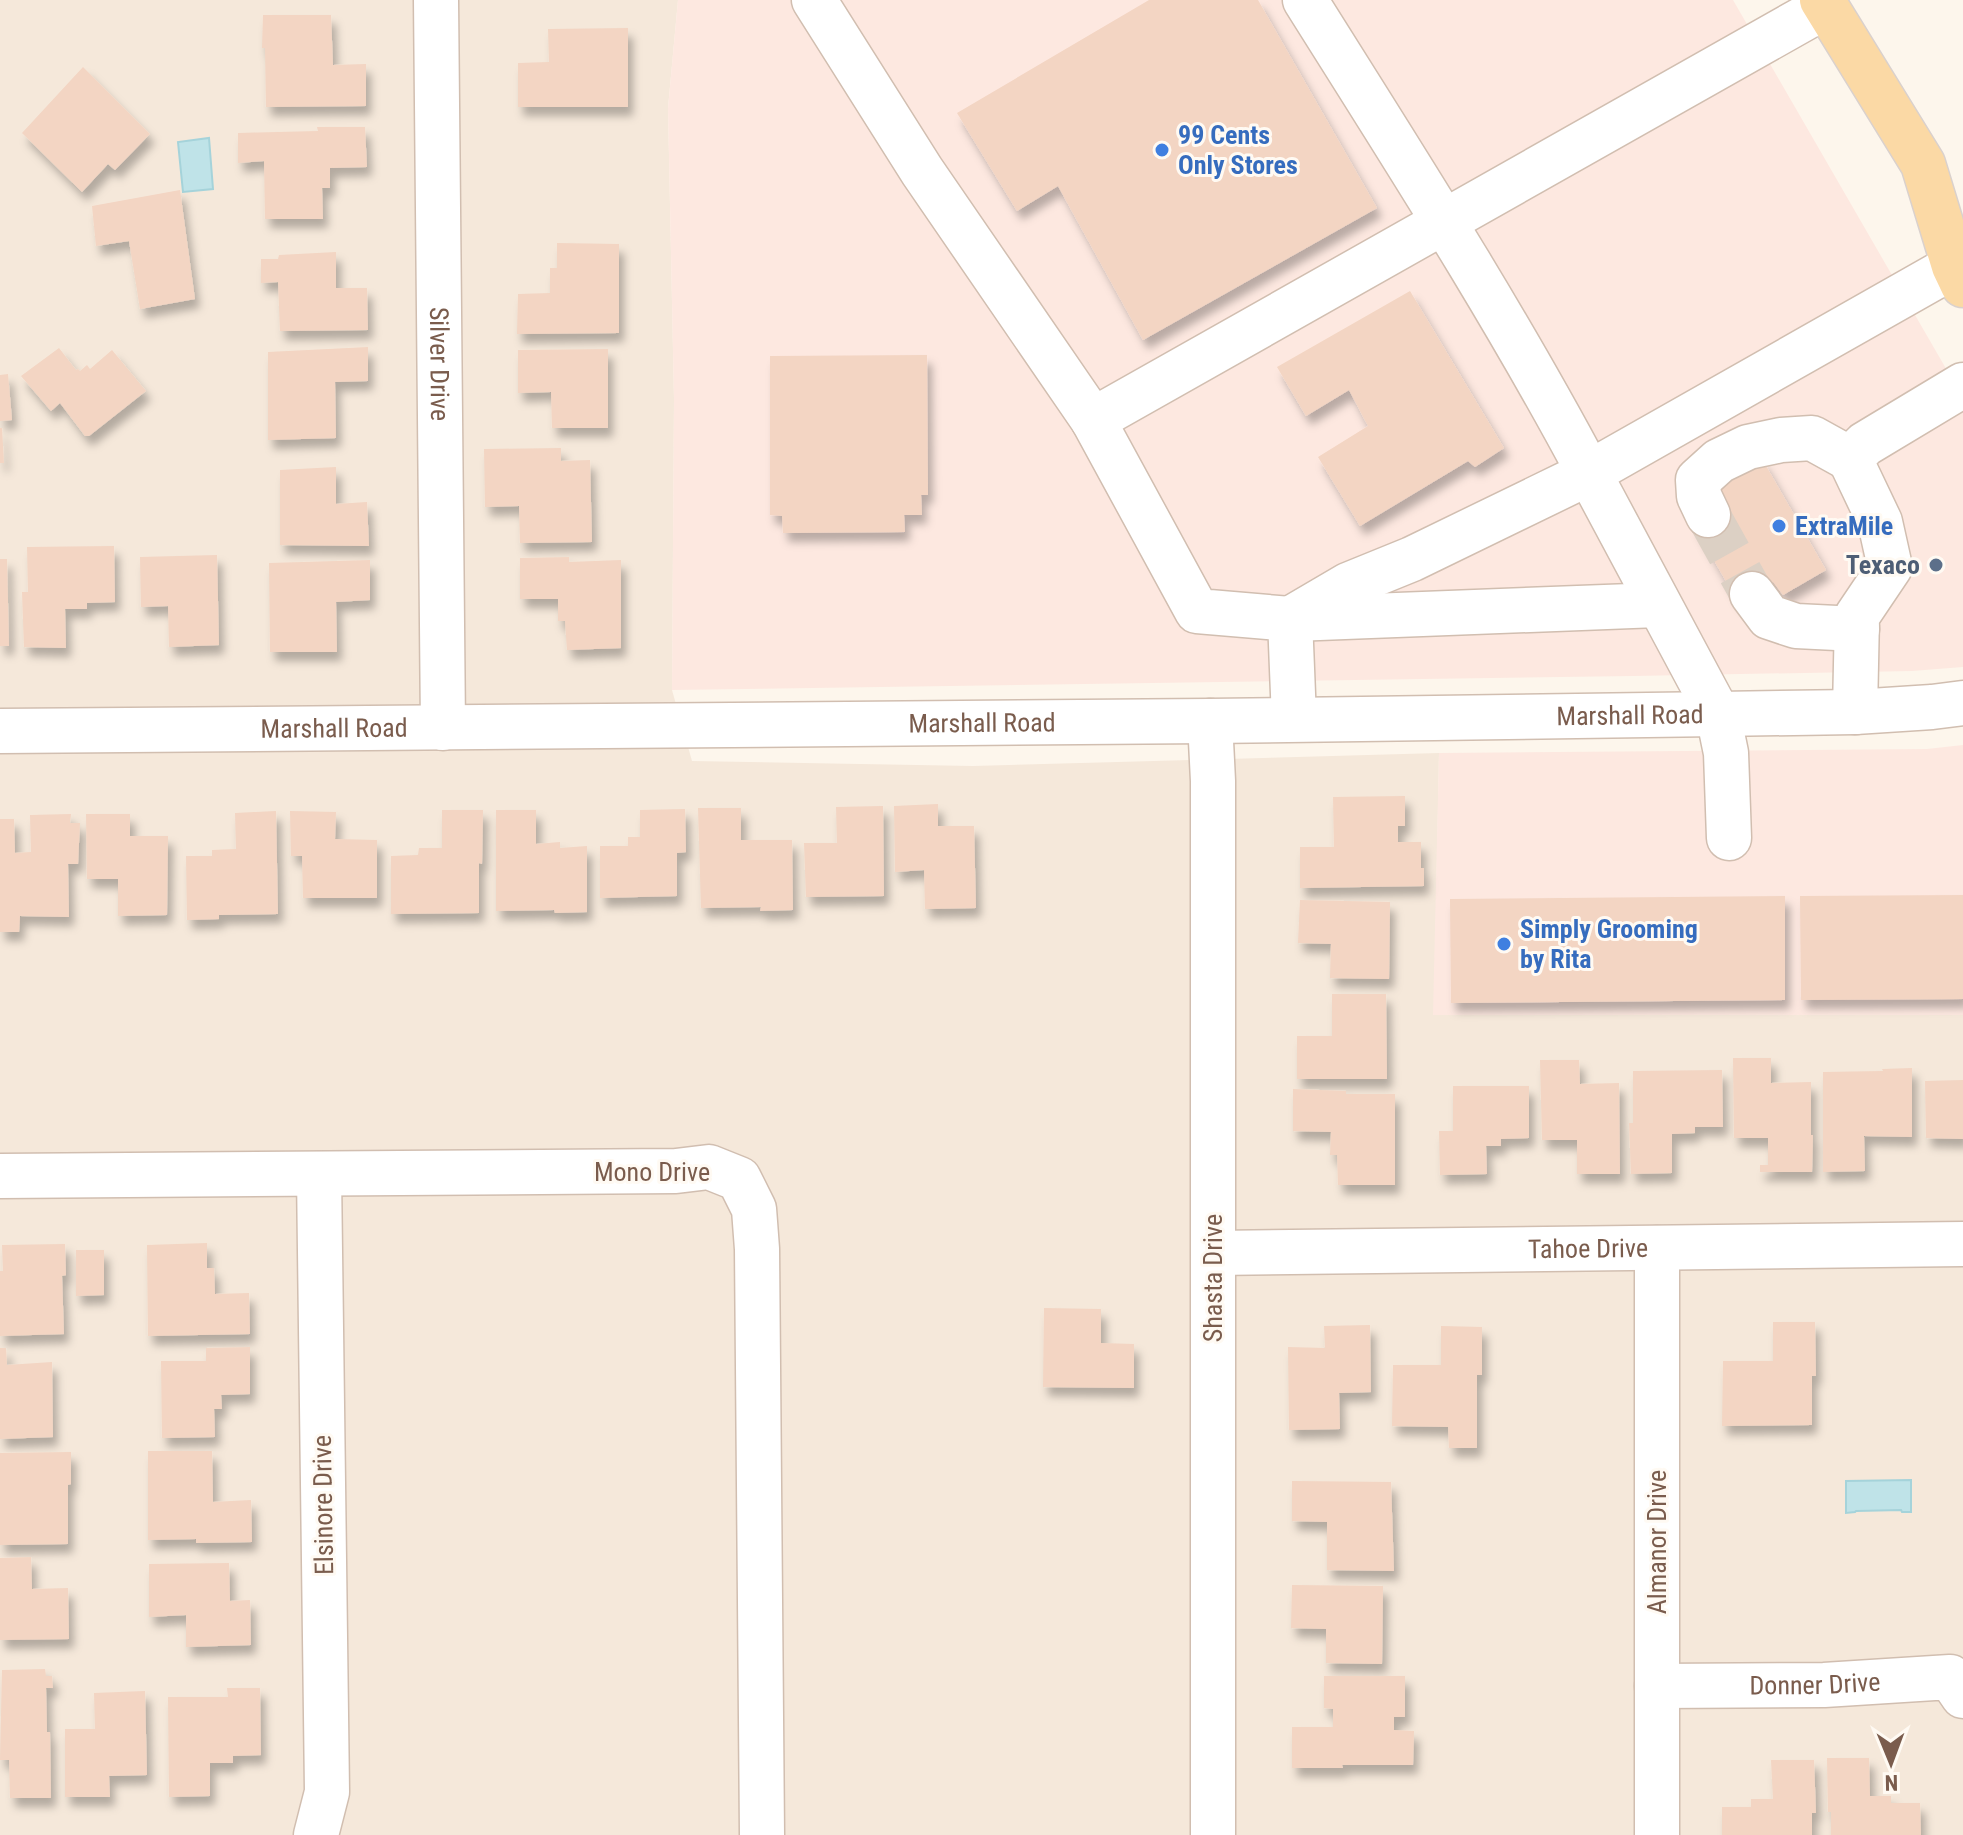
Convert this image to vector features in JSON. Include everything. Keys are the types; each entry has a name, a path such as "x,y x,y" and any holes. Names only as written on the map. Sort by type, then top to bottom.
{"main road":[{"path":"1824,3 1923,164 1958,276"},
{"path":"1923,164 1963,199"}],"street":[{"name":"Silver Drive","path":"436,0 443,728"},
{"path":"814,0 922,171 1093,420 1197,611 1290,619 1658,605"},
{"path":"1305,0 1445,222 1547,393 1718,714 1726,753 1729,838"},
{"path":"1093,420 1445,222 1824,3"},
{"path":"1290,619 1348,585 1412,559 1589,473 1958,276"},
{"path":"1850,459 1865,444 1963,385"},
{"path":"1708,515 1699,496 1698,480 1719,461 1748,447 1812,438 1850,459 1880,522 1890,567 1857,616 1855,712"},
{"path":"1752,594 1769,617 1796,626 1857,629"},
{"path":"1290,619 1294,719"},
{"name":"Marshall Road","path":"0,731 1718,714 1855,712 1963,703"},
{"name":"Shasta Drive","path":"1210,721 1213,781 1213,1835"},
{"name":"Mono Drive","path":"0,1176 676,1171 709,1167 739,1179 754,1209 757,1249 762,1835"},
{"name":"Elsinore Drive","path":"316,1835 327,1792 319,1174"},
{"name":"Tahoe Drive","path":"1214,1253 1963,1244"},
{"name":"Almanor Drive","path":"1657,1248 1657,1835"},
{"name":"Donner Drive","path":"1657,1686 1824,1685 1950,1677 1963,1696"}],"shaded area":[{"path":"0,0 678,0 668,108 674,399 672,690 692,761 973,766 1439,753 1434,1015 1963,1015 1963,1835 0,1835"},
{"path":"678,0 1733,0 1963,398 1963,667 1912,671 1634,676 672,690 674,399 668,108"},
{"path":"1963,745 1963,1015 1433,1015 1439,753 1927,749"}],"water":[{"path":"209,138 213,189 183,192 178,142"},
{"path":"1911,1480 1911,1512 1846,1513 1846,1481"}],"building":[{"name":"99 Cents Only Stores","path":"1149,0 1258,0 1377,208 1143,340 1058,186 1017,211 957,113"},
{"path":"263,15 331,15 333,65 366,64 366,106 266,107"},
{"path":"628,28 628,107 518,107 518,63 549,62 548,29"},
{"path":"83,67 150,134 115,170 108,164 82,192 22,133"},
{"path":"317,127 365,127 367,167 330,168 330,188 322,188 323,219 265,219 264,161 238,163 238,133 318,131"},
{"path":"180,190 195,299 140,309 129,241 96,246 92,206"},
{"path":"557,243 619,244 619,333 517,334 518,294 550,293 550,268 557,268"},
{"path":"336,252 336,288 367,288 368,330 280,331 278,282 261,283 261,259"},
{"path":"1410,291 1504,448 1475,467 1468,461 1360,526 1318,457 1368,426 1349,390 1306,416 1277,367"},
{"path":"368,347 368,381 335,382 336,438 268,440 268,352"},
{"path":"59,348 80,371 87,365 90,369 112,350 146,391 85,436 60,403 51,411 21,376"},
{"path":"608,349 608,428 552,428 551,392 518,393 518,350"},
{"path":"927,355 928,495 921,495 922,515 904,515 905,532 783,533 782,516 770,515 770,356"},
{"path":"8,374 12,420 0,421 0,375"},
{"path":"2,428 4,463 0,463"},
{"path":"561,448 561,461 590,460 592,542 520,543 519,506 485,507 484,449"},
{"path":"1762,459 1826,570 1783,595 1773,582 1738,602 1693,524 1727,503 1716,485"},
{"path":"336,467 336,504 367,502 369,546 280,545 280,470"},
{"path":"114,546 115,602 87,603 87,609 65,609 66,648 24,647 22,592 28,592 27,547"},
{"path":"217,555 219,645 169,647 168,606 141,607 140,557"},
{"path":"569,557 569,562 621,560 621,648 567,650 565,621 558,621 558,599 520,599 520,558"},
{"path":"0,559 7,559 9,646 0,646"},
{"path":"370,560 370,600 336,602 337,652 270,652 269,563"},
{"path":"1405,796 1405,826 1398,826 1398,842 1421,842 1424,886 1300,888 1300,847 1334,847 1333,797"},
{"path":"938,804 938,826 974,826 976,908 925,909 924,870 895,872 894,806"},
{"path":"883,806 884,896 806,897 804,843 837,843 836,807"},
{"path":"698,808 741,808 741,840 792,840 793,910 701,908"},
{"path":"685,809 686,852 677,853 677,896 600,898 600,846 628,846 628,837 640,837 640,810"},
{"path":"442,810 483,810 479,913 391,914 391,856 418,855 419,848 442,848"},
{"path":"496,810 536,810 536,844 560,842 560,848 587,846 587,912 496,911"},
{"path":"276,811 278,914 219,915 219,919 187,920 186,856 212,856 212,850 236,849 235,813"},
{"path":"290,811 336,812 335,839 377,840 377,898 303,898 302,856 291,856"},
{"path":"71,814 70,823 80,823 78,864 68,864 69,917 20,916 19,932 0,932 0,819 14,819 15,853 31,852 30,815"},
{"path":"86,814 130,814 130,836 168,836 167,915 118,916 118,879 87,879"},
{"path":"1963,895 1963,999 1801,1000 1800,896"},
{"path":"1785,896 1785,1000 1451,1003 1450,899"},
{"path":"1300,900 1390,902 1389,979 1330,978 1331,944 1298,943"},
{"path":"1332,994 1386,994 1387,1079 1297,1079 1297,1036 1332,1036"},
{"path":"1733,1058 1771,1058 1771,1083 1811,1082 1812,1172 1760,1172 1760,1165 1768,1165 1768,1138 1734,1138"},
{"path":"1540,1060 1579,1060 1580,1084 1619,1083 1620,1174 1577,1174 1577,1140 1542,1140"},
{"path":"1912,1068 1912,1137 1864,1136 1865,1171 1823,1172 1823,1072"},
{"path":"1722,1070 1723,1127 1695,1127 1695,1133 1672,1134 1672,1173 1631,1174 1629,1123 1633,1123 1633,1071"},
{"path":"1963,1080 1963,1139 1926,1138 1925,1081"},
{"path":"1453,1086 1529,1086 1529,1138 1501,1139 1501,1146 1486,1146 1487,1174 1440,1175 1439,1131 1453,1131"},
{"path":"1293,1089 1395,1094 1395,1185 1338,1185 1337,1155 1330,1155 1331,1132 1293,1131"},
{"path":"207,1243 207,1268 214,1268 215,1294 249,1293 250,1334 148,1336 147,1245"},
{"path":"65,1244 66,1275 62,1276 64,1334 0,1336 2,1245"},
{"path":"76,1250 104,1250 104,1295 76,1296"},
{"path":"1044,1308 1101,1309 1101,1343 1134,1344 1134,1388 1043,1387"},
{"path":"1773,1322 1815,1322 1816,1376 1812,1376 1812,1425 1722,1426 1723,1361 1773,1361"},
{"path":"1370,1325 1371,1392 1339,1393 1340,1429 1289,1430 1288,1347 1325,1348 1324,1326"},
{"path":"1441,1326 1482,1327 1482,1375 1477,1375 1477,1448 1449,1448 1448,1427 1392,1426 1393,1365 1441,1365"},
{"path":"250,1347 250,1394 221,1395 222,1409 214,1409 215,1437 162,1438 161,1361 206,1361 206,1348"},
{"path":"0,1348 6,1348 7,1365 52,1362 53,1437 0,1439"},
{"path":"148,1451 212,1451 213,1502 251,1500 252,1542 148,1540"},
{"path":"71,1452 68,1544 0,1545 0,1453"},
{"path":"1292,1481 1391,1482 1394,1571 1327,1570 1327,1522 1292,1521"},
{"path":"31,1557 32,1589 68,1588 69,1639 0,1640 0,1558"},
{"path":"229,1563 230,1601 250,1600 251,1645 186,1647 186,1615 149,1617 149,1564"},
{"path":"1292,1585 1383,1586 1382,1664 1326,1663 1326,1629 1291,1628"},
{"path":"45,1669 46,1676 52,1676 53,1688 46,1688 51,1798 10,1798 9,1760 0,1760 2,1670"},
{"path":"1324,1676 1405,1676 1405,1717 1394,1717 1394,1730 1414,1731 1413,1765 1292,1768 1292,1727 1333,1727 1333,1709 1324,1708"},
{"path":"227,1688 260,1688 261,1755 233,1756 233,1763 210,1763 210,1796 169,1797 168,1697 228,1697"},
{"path":"145,1691 147,1775 109,1776 110,1797 65,1797 65,1729 95,1729 94,1693"},
{"path":"1827,1758 1869,1758 1870,1796 1891,1796 1891,1803 1920,1803 1921,1835 1831,1835"},
{"path":"1771,1760 1814,1760 1816,1813 1812,1813 1812,1835 1722,1835 1722,1807 1751,1807 1751,1799 1773,1799"}],"tunnel":[{"path":"1708,515 1752,594"}],"place":[{"name":"99 Cents Only Stores","path":"1162,150"},
{"name":"ExtraMile","path":"1779,526"},
{"name":"Texaco","path":"1936,565"},
{"name":"Simply Grooming by Rita","path":"1504,944"}]}
